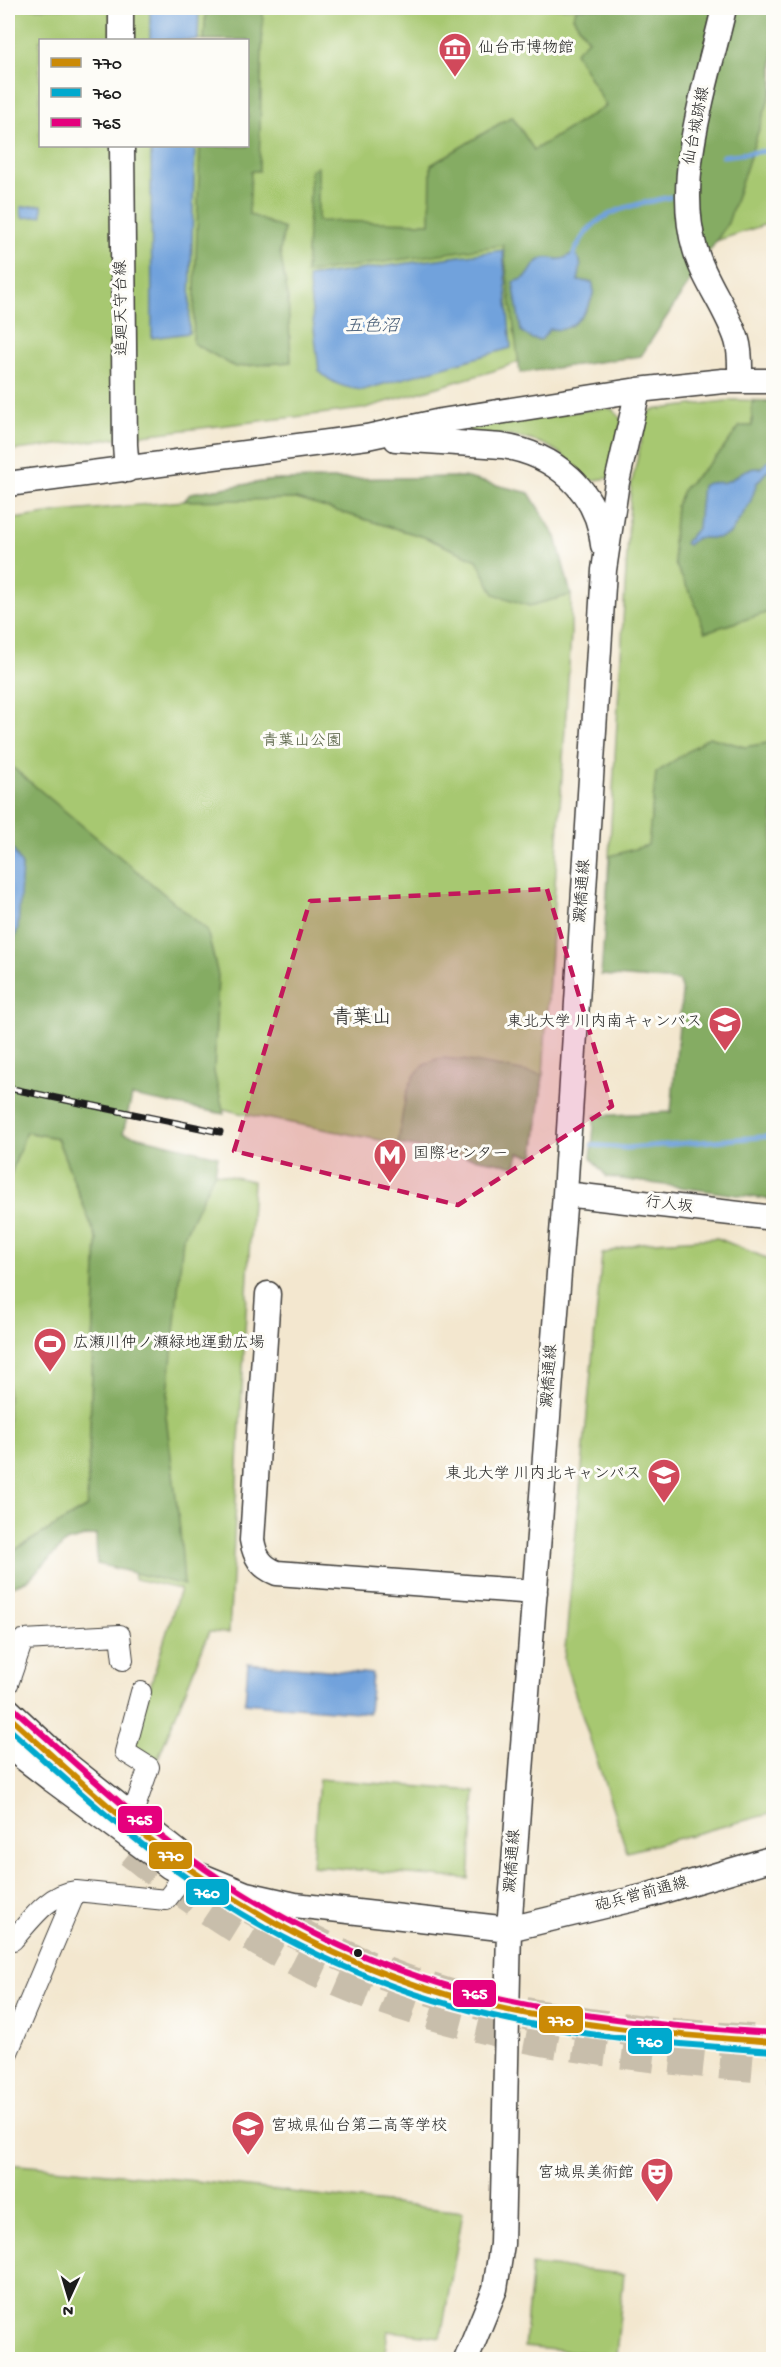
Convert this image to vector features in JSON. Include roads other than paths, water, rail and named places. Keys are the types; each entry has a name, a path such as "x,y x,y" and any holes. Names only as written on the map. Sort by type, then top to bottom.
{"street":[{"path":"121,8 121,39"},
{"name":"仙台城跡線","path":"724,8 694,133 688,177 690,227 695,251 738,341 740,381"},
{"name":"追廻天守台線","path":"122,147 124,445 127,470"},
{"path":"8,484 367,437 441,421 638,390 723,381 774,381"},
{"name":"澱橋通線","path":"466,2360 495,2289 502,2244 509,1929 565,1194 604,570 616,482 638,390"},
{"path":"367,437 510,447 539,456 557,465 576,483 595,512 603,542 604,570"},
{"name":"行人坂","path":"565,1194 774,1218"},
{"path":"268,1294 252,1540 254,1552 260,1563 267,1569 278,1573 535,1592"},
{"path":"8,1684 15,1638 120,1635 123,1660"},
{"path":"132,1816 149,1767 125,1752 141,1692"},
{"path":"8,1710 58,1771"},
{"path":"8,1746 58,1771 132,1816 178,1852 184,1869 166,1900 76,1890 65,1892 50,1900 13,1940 8,1940"},
{"name":"砲兵営前通線","path":"58,1771 170,1867 184,1869 246,1894 295,1905 509,1929 646,1896 774,1857"},
{"path":"8,2052 76,1890"}],"water":[{"path":"150,8 199,8 198,39 150,39"},
{"path":"151,147 195,147 189,333 152,338"},
{"path":"42,205 42,216 22,218 21,207"},
{"name":"五色沼","path":"503,250 511,348 363,390 339,385 319,371 308,277"},
{"path":"574,253 580,263 578,281 592,282 592,299 577,321 570,326 550,329 541,340 532,339 521,331 513,282 525,278 542,259 563,259"},
{"path":"773,456 773,464 757,483 750,503 730,534 719,538 696,538 688,545 685,543 698,527 702,486 725,482 748,469 761,468"},
{"path":"8,840 22,866 18,928 8,958"},
{"path":"248,1663 372,1674 369,1713 245,1703"}],"waterway":[{"path":"723,156 774,150"},
{"path":"574,253 587,232 606,216 627,207 670,197"},
{"path":"592,1145 626,1148 774,1136"}],"tunnel":[{"path":"131,1851 213,1911 302,1964 364,1991 413,2008 514,2034 566,2044 669,2058 774,2067"},
{"path":"210,1883 287,1928 340,1954 395,1977 465,1999 508,2010 596,2025 686,2036 774,2042"}],"railway":[{"path":"8,1088 220,1132"}],"place":[{"name":"仙台市博物館","path":"455,78"},
{"name":"東北大学 川内南キャンパス","path":"725,1052"},
{"name":"国際センター","path":"390,1184"},
{"name":"広瀬川仲ノ瀬緑地運動広場","path":"50,1373"},
{"name":"東北大学 川内北キャンパス","path":"664,1504"},
{"name":"宮城県仙台第二高等学校","path":"248,2156"},
{"name":"宮城県美術館","path":"657,2203"}],"district":[{"name":"青葉山","path":"362,1019"}],"park label":[{"name":"青葉山公園","path":"302,742"}]}
